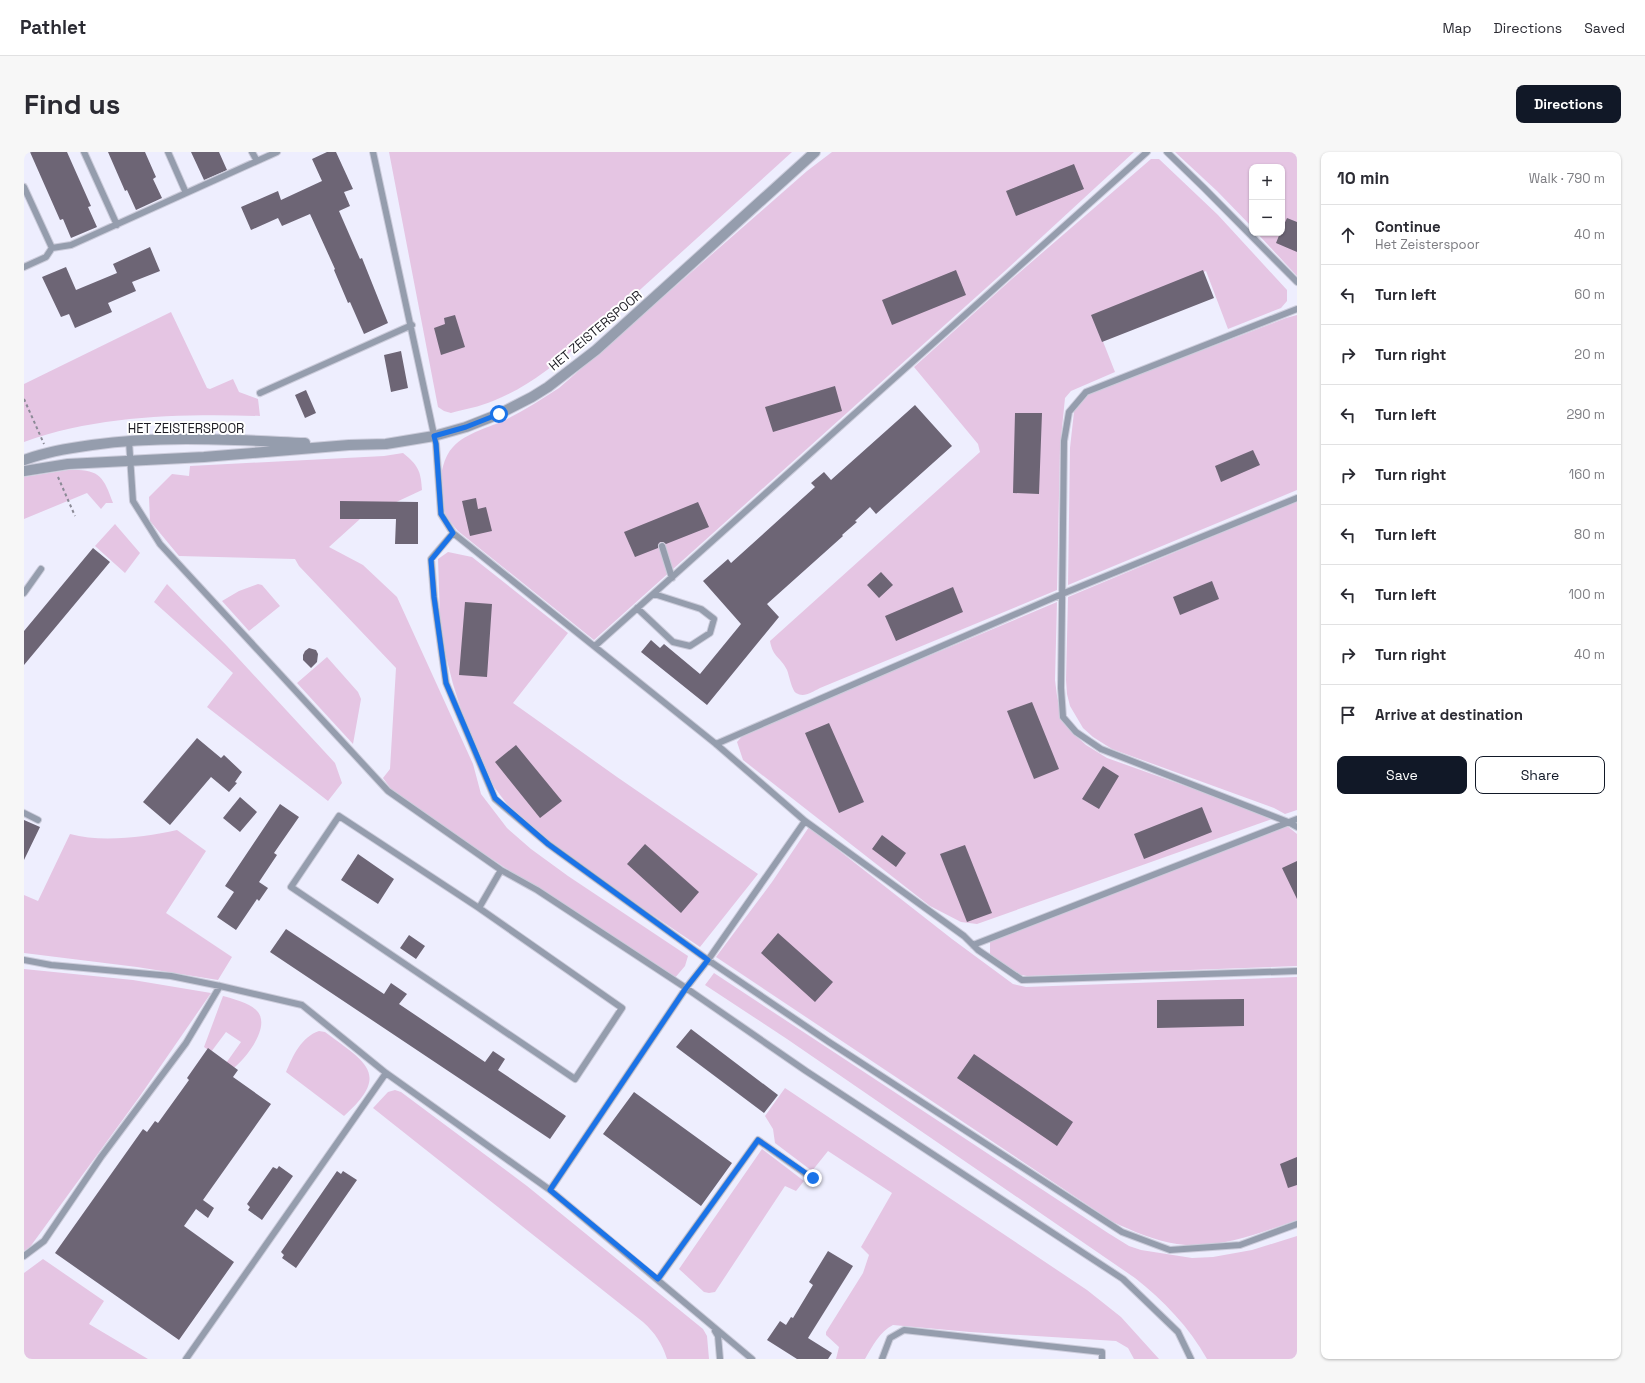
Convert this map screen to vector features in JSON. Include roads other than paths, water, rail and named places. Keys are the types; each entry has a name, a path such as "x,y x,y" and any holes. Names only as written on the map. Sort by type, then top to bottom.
{"street":[{"name":"HET ZEISTERSPOOR","path":"24,471 68,464 204,457 349,445 386,444 434,436 466,427 499,414 532,397 596,350 815,152"},
{"name":"HET ZEISTERSPOOR","path":"24,460 37,455 70,448 129,441 205,439 349,445"}],"lane":[{"path":"84,152 117,225"},
{"path":"168,152 186,193"},
{"path":"252,152 256,161"},
{"path":"24,267 46,257 52,248 71,245 277,152"},
{"path":"374,152 436,444 441,514 453,533 716,744 805,821 964,936 973,945 1022,980 1297,971"},
{"path":"595,646 1147,152"},
{"path":"1166,152 1204,188 1297,282"},
{"path":"24,187 52,248"},
{"path":"1297,309 1086,392 1069,412 1064,441 1061,688 1063,717 1076,732 1101,749 1288,822 1297,827"},
{"path":"260,393 412,326"},
{"path":"129,441 133,501 160,544 388,790 501,870 537,890 686,988 806,1071 1123,1278 1178,1332 1191,1359"},
{"path":"716,744 1062,594 1297,498"},
{"path":"453,533 431,560 434,597 446,683 495,798 548,844 708,960 829,1042 1122,1232 1170,1250 1240,1245 1297,1224"},
{"path":"662,546 672,578"},
{"path":"24,593 41,570"},
{"path":"637,608 672,642 690,646 710,633 714,619 701,609 654,594"},
{"path":"24,813 38,820"},
{"path":"339,816 479,908 622,1008 575,1079 291,887 339,816"},
{"path":"973,945 1297,819"},
{"path":"550,1190 686,988 708,960 805,821"},
{"path":"479,908 501,870"},
{"path":"24,960 51,965 171,976 302,1006 386,1073 550,1190 752,1359"},
{"path":"24,1256 44,1241 102,1157 186,1044 220,986"},
{"path":"186,1359 386,1073"},
{"path":"658,1279 758,1140 813,1178"},
{"path":"710,1325 718,1336 720,1359"},
{"path":"882,1359 890,1338 904,1330 1102,1352 1102,1359"}]}
